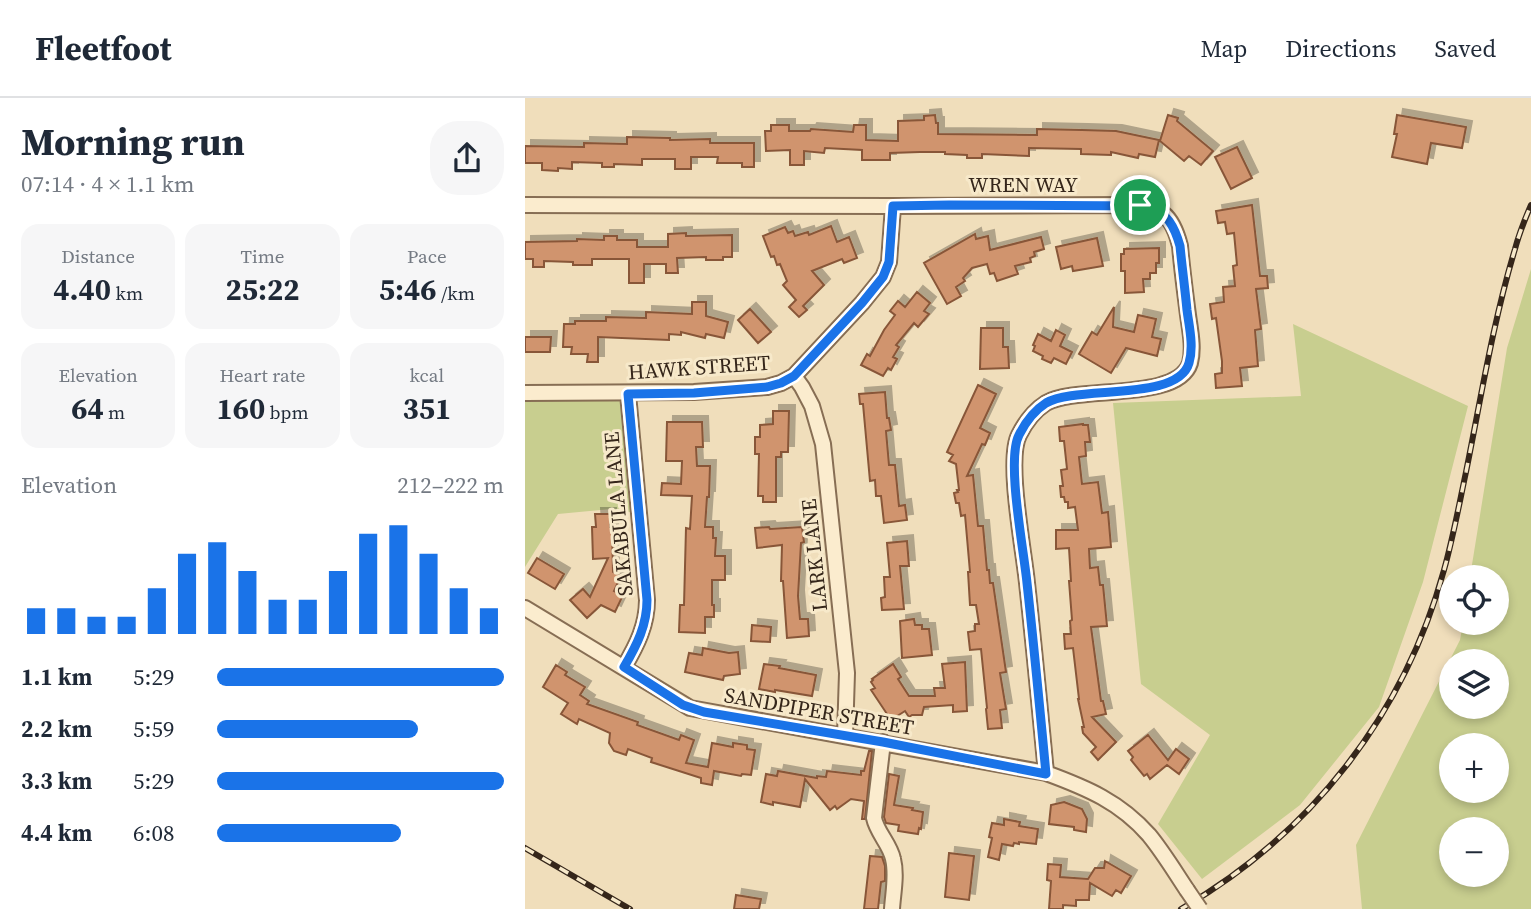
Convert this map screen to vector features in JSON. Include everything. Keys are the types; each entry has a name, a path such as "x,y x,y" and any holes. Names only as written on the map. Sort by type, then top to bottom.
{"street":[{"name":"WREN WAY","path":"525,205 1054,204 1147,206 1165,215 1176,232 1180,246 1191,337 1189,363 1185,371 1166,383 1136,390 1072,396 1046,403 1025,424 1014,449 1046,774"},
{"name":"HAWK STREET","path":"525,393 694,393 767,387 781,383 794,376 883,277 889,262 893,206"},
{"name":"LARK LANE","path":"794,376 812,406 823,444 847,673 845,736"},
{"name":"SAKABULA LANE","path":"624,667 645,623 647,600 628,394"},
{"name":"SANDPIPER STREET","path":"525,608 690,708 1046,774 1091,791 1122,809 1151,837 1200,909"},
{"path":"883,742 874,818 893,859 895,874 892,909"}],"green space":[{"path":"1531,269 1531,909 1362,909 1356,845 1439,681 1439,719 1509,719 1509,649 1455,649 1461,635 1509,635 1509,565 1472,565 1507,348"},
{"path":"1293,324 1468,406 1423,582 1379,707 1300,805 1202,879 1158,824 1210,735 1141,684 1113,403 1301,396"},
{"path":"525,397 627,397 636,513 611,509 558,514 525,567"}],"building":[{"path":"935,115 938,134 1037,135 1037,129 1082,130 1116,131 1159,140 1155,157 1139,154 1138,158 1111,152 1111,155 1081,154 1081,149 1029,148 1029,156 982,154 982,158 967,158 967,155 945,152 920,152 890,153 890,160 862,160 862,150 825,148 824,153 804,151 804,165 790,165 790,150 766,151 765,131 771,131 771,125 789,125 789,131 811,129 853,132 854,125 866,125 866,140 898,141 898,121 924,120 924,116"},
{"path":"1168,115 1178,118 1177,121 1213,151 1201,165 1189,156 1184,161 1160,141"},
{"path":"1397,115 1466,127 1462,148 1431,143 1427,164 1392,157 1397,134 1394,134"},
{"path":"627,137 754,143 754,167 742,167 742,163 717,163 718,157 691,157 691,169 675,169 675,159 642,159 642,165 614,164 614,167 602,167 602,163 572,162 572,169 558,168 558,171 542,170 542,163 525,163 525,146 584,147 584,143 627,144"},
{"path":"1237,147 1252,178 1231,189 1215,157"},
{"path":"1252,205 1260,276 1267,276 1268,288 1256,289 1261,329 1255,330 1258,366 1240,368 1242,386 1216,388 1215,374 1222,373 1222,361 1216,318 1212,319 1210,304 1224,302 1223,287 1235,286 1233,266 1237,265 1234,233 1227,234 1225,222 1218,223 1216,211"},
{"path":"831,226 837,242 849,237 857,258 844,263 842,259 812,271 824,285 803,306 807,310 799,317 789,307 796,300 783,285 787,281 780,264 777,265 774,256 771,257 763,236 785,227 788,233 793,231 795,236 808,232 809,235"},
{"path":"686,233 686,236 732,235 732,257 723,257 723,260 706,260 706,257 677,258 678,273 666,273 666,264 644,264 644,283 629,283 629,259 592,259 592,265 544,261 544,267 533,267 533,259 525,259 525,242 604,240 604,236 617,236 617,240 637,240 637,247 668,247 668,234"},
{"path":"975,234 976,239 988,236 990,250 1041,237 1044,249 1034,252 1035,256 1030,258 1031,262 1015,266 1018,274 997,281 994,273 990,274 987,264 972,268 963,278 965,281 956,287 961,296 947,304 924,263"},
{"path":"1097,238 1103,266 1073,271 1072,266 1061,269 1056,247"},
{"path":"1159,248 1156,273 1150,273 1150,279 1143,279 1144,292 1125,293 1125,271 1121,271 1121,254 1124,254 1124,249"},
{"path":"917,292 930,303 924,311 929,314 918,327 914,323 896,345 899,347 893,357 897,359 891,370 888,368 883,376 861,365 867,354 870,356 895,315 890,311 898,301 905,307"},
{"path":"692,302 706,302 706,316 728,322 724,338 706,334 705,338 681,332 681,335 669,334 669,340 598,337 598,362 587,362 588,354 571,354 572,347 563,347 564,324 575,324 575,321 606,321 606,317 646,318 646,312 692,314"},
{"path":"1114,307 1113,327 1134,332 1138,315 1156,319 1152,337 1161,339 1157,356 1126,348 1111,373 1079,354 1092,332 1097,335"},
{"path":"750,309 771,332 758,343 738,320"},
{"path":"981,328 1003,328 1003,347 1008,347 1009,368 980,369"},
{"path":"1056,330 1065,335 1060,346 1072,352 1066,364 1054,358 1051,363 1033,351 1038,334 1051,341"},
{"path":"525,337 551,337 550,352 525,352"},
{"path":"978,385 996,394 980,428 990,433 967,476 973,475 978,526 983,526 987,570 990,583 993,583 1006,672 1000,673 1006,709 1000,710 1002,728 988,729 981,649 970,650 968,632 975,631 975,624 979,624 976,605 970,605 965,515 961,516 954,493 959,490 956,464 949,461 953,455 947,452"},
{"path":"885,392 891,430 886,431 889,465 895,465 899,506 905,505 907,520 884,523 881,496 876,496 875,480 870,481 863,404 860,404 859,394"},
{"path":"773,411 789,411 788,452 781,452 781,457 776,457 776,502 763,502 763,496 758,496 759,454 755,454 755,437 760,437 760,425 773,424"},
{"path":"667,422 702,422 703,447 696,447 697,466 710,466 705,527 713,527 713,538 716,538 715,556 725,556 725,580 712,580 714,617 705,617 705,633 679,632 680,605 684,605 686,528 690,529 692,496 661,495 662,483 681,484 682,461 666,461"},
{"path":"1088,425 1090,442 1085,442 1086,456 1079,457 1082,484 1098,482 1102,513 1108,512 1111,547 1089,549 1090,568 1098,567 1100,585 1103,585 1107,626 1091,627 1101,701 1106,714 1092,717 1116,742 1098,760 1091,752 1096,747 1083,733 1073,648 1065,649 1064,634 1071,634 1072,620 1069,548 1056,549 1056,530 1078,530 1075,507 1068,508 1068,502 1061,497 1061,470 1067,469 1064,441 1060,441 1059,427"},
{"path":"595,514 610,514 613,572 621,576 614,591 623,595 615,612 601,605 587,618 570,600 583,589 590,597 608,558 593,559 592,527 596,527"},
{"path":"802,527 804,542 801,543 798,596 800,619 808,619 809,636 787,638 781,581 782,545 757,548 755,528"},
{"path":"907,541 909,566 900,566 904,609 882,610 881,598 885,597 884,577 890,577 887,543"},
{"path":"537,558 564,574 555,589 528,573"},
{"path":"914,619 915,625 929,629 932,655 902,658 900,621"},
{"path":"752,625 771,627 770,642 751,641"},
{"path":"703,648 738,652 740,674 724,676 723,680 685,672 689,653 702,655"},
{"path":"965,662 967,711 953,712 953,705 924,707 922,715 909,717 905,711 891,720 871,690 875,688 872,679 893,664 901,677 898,679 909,696 935,696 934,688 945,688 942,664"},
{"path":"764,664 816,675 812,696 759,689"},
{"path":"556,665 567,672 565,675 585,687 580,695 589,701 587,704 679,740 681,735 694,740 686,763 708,767 712,743 733,747 733,743 747,745 747,749 755,750 751,775 714,771 712,785 701,783 701,778 651,762 652,758 628,749 626,755 614,751 609,743 610,733 579,719 577,724 561,714 568,703 543,687"},
{"path":"1148,735 1168,760 1176,749 1189,759 1179,774 1167,765 1150,779 1147,774 1144,776 1131,760 1133,757 1128,751"},
{"path":"869,751 872,751 865,819 862,819 864,801 851,799 837,809 835,806 830,810 805,779 800,807 761,802 766,774 777,776 778,771 817,778 826,777 827,771 861,775"},
{"path":"889,774 899,776 894,805 923,812 918,834 898,831 899,825 886,823 884,817"},
{"path":"1064,802 1082,809 1087,819 1086,832 1074,830 1074,827 1049,824 1051,805"},
{"path":"1004,819 1020,822 1019,826 1038,829 1036,844 1002,844 999,860 988,857 992,838 989,837 992,823 1004,825"},
{"path":"949,853 974,856 969,900 945,897"},
{"path":"870,856 882,857 885,866 885,881 881,882 878,909 864,909"},
{"path":"1105,861 1131,876 1121,893 1116,890 1112,896 1090,883 1089,900 1076,900 1076,906 1063,905 1063,909 1049,909 1051,881 1047,880 1048,864 1061,865 1060,877 1088,879 1095,868 1104,868"},
{"path":"736,895 761,899 759,909 734,909"}],"railway":[{"path":"1181,909 1228,879 1271,845 1311,807 1346,766 1377,721 1404,674 1427,623 1444,570 1500,304 1531,205"},
{"path":"525,848 630,909"}],"route":[{"path":"1140,205 1157,209 1165,215 1176,232 1180,246 1191,337 1191,353 1185,371 1166,383 1136,390 1072,396 1046,403 1025,424 1014,449 1046,774 883,742 704,712 683,705 624,667 635,648 647,612 628,394 694,393 767,387 794,376 883,277 889,262 893,206 1140,205"}]}
